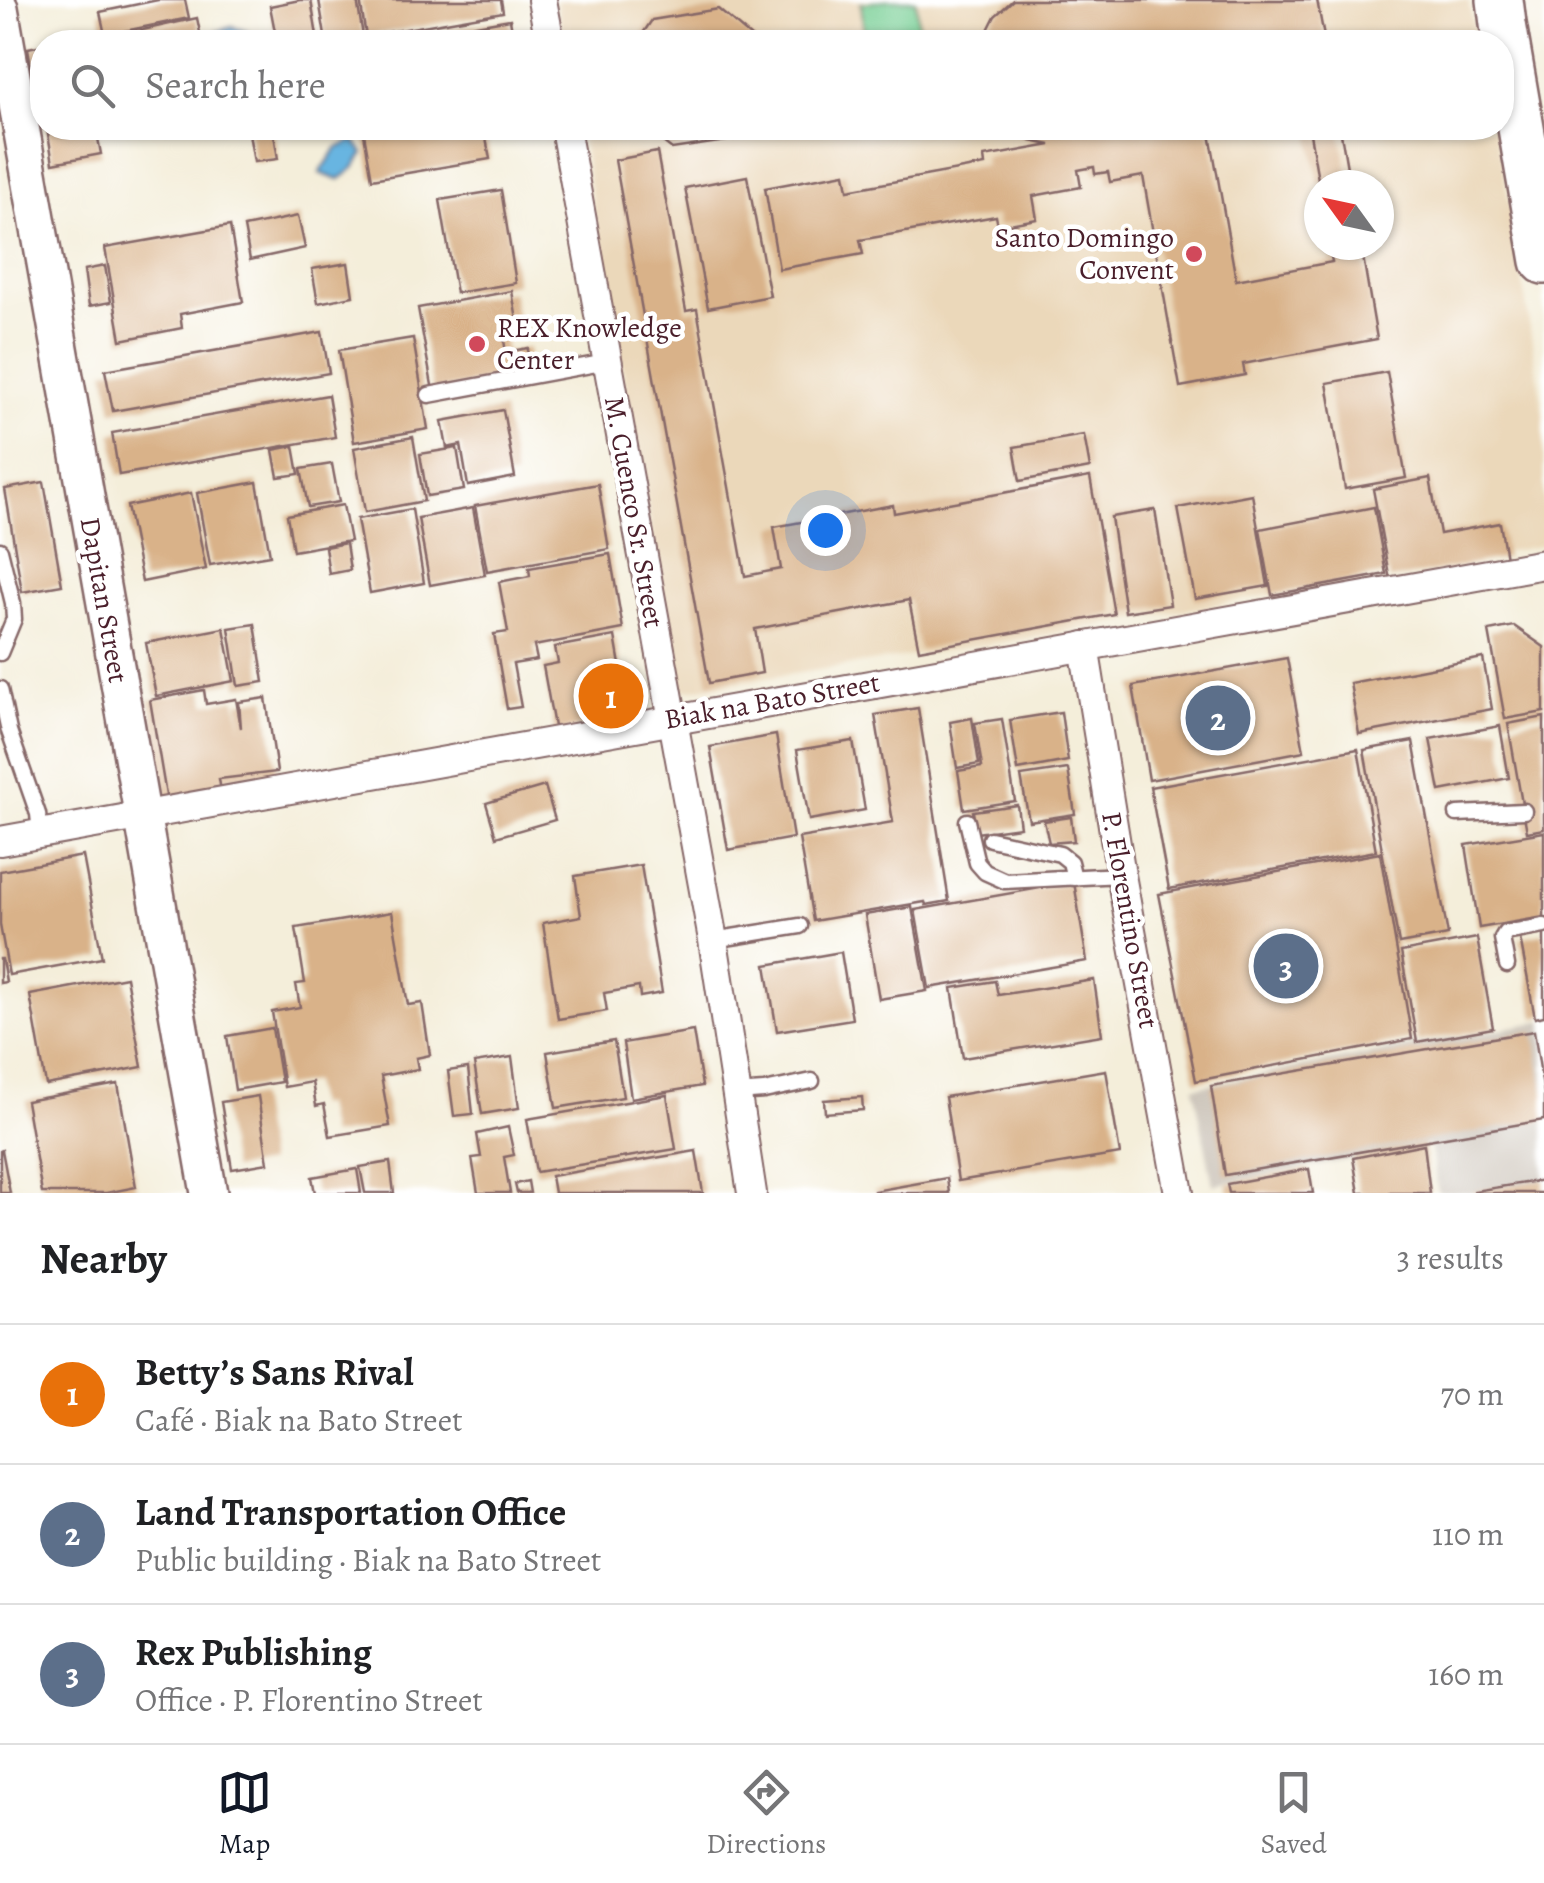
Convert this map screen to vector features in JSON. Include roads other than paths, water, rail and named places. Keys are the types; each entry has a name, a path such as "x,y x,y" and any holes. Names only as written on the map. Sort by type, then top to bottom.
{"main road":[{"path":"1514,88 1544,261"}],"street":[{"path":"542,0 548,30"},
{"name":"Dapitan Street","path":"0,8 209,1193"},
{"name":"M. Cuenco Sr. Street","path":"567,140 713,940 752,1193"},
{"name":"Biak na Bato Street","path":"0,840 1544,564"},
{"name":"P. Florentino Street","path":"1084,646 1179,1193"}],"lane":[{"path":"428,396 607,362"},
{"path":"0,550 14,619 0,653"},
{"path":"0,689 9,731 38,814 40,833"},
{"path":"1457,814 1524,810"},
{"path":"967,821 977,863 1005,881 1121,875"},
{"path":"990,839 1060,854 1070,862 1074,878"},
{"path":"713,940 800,926"},
{"path":"1507,965 1502,938 1505,934 1544,926"},
{"path":"736,1093 812,1081"}],"water":[{"path":"354,140 364,153 354,168 339,180 320,173 336,149"}],"place":[{"name":"Santo Domingo Convent","path":"1194,254"},
{"name":"REX Knowledge Center","path":"477,344"},
{"name":"Betty’s Sans Rival","path":"611,696"},
{"name":"Land Transportation Office","path":"1218,718"},
{"name":"Rex Publishing","path":"1286,966"}]}
